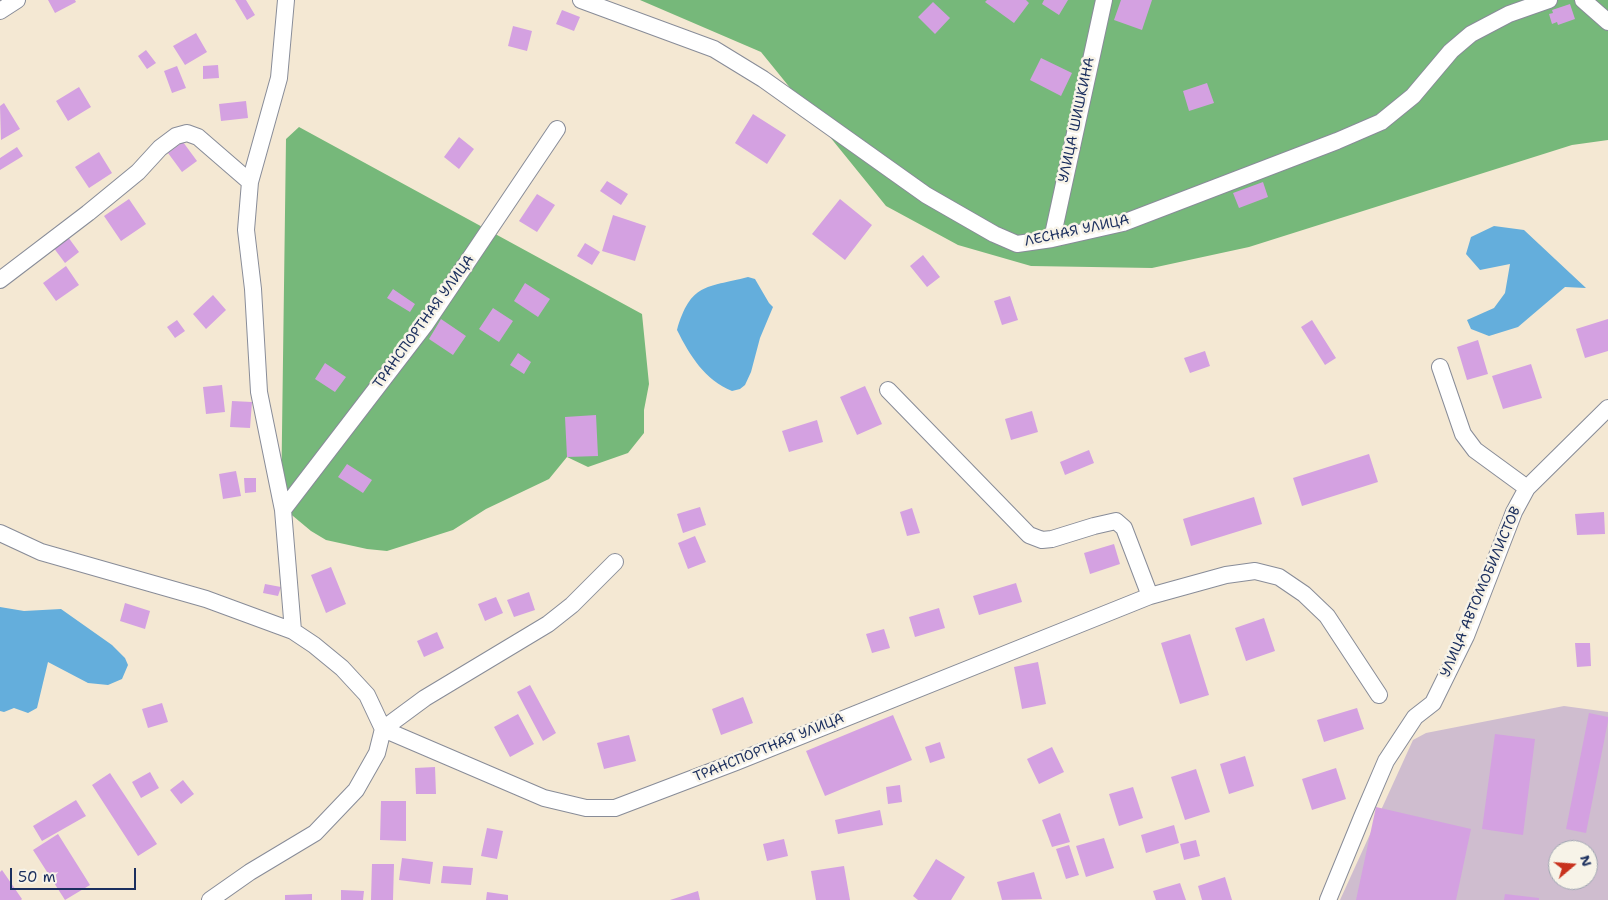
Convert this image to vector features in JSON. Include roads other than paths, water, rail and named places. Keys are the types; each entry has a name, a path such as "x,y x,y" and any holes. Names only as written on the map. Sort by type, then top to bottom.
{"street":[{"path":"0,11 17,0"},
{"path":"286,0 279,78 250,182 246,230 253,289 259,392 283,510 293,630"},
{"name":"ЛЕСНАЯ УЛИЦА","path":"581,0 714,49 763,79 926,195 994,234 1017,244 1052,239 1123,223 1337,141 1381,122 1413,96 1451,51 1472,34 1508,14 1549,0"},
{"name":"УЛИЦА ШИШКИНА","path":"1052,239 1104,0"},
{"path":"1583,0 1608,22"},
{"name":"ТРАНСПОРТНАЯ УЛИЦА","path":"283,510 425,325 557,129"},
{"path":"0,280 124,184 160,148 176,136 187,133 198,138 250,182"},
{"path":"1440,367 1463,434 1475,450 1527,488"},
{"path":"888,390 1029,535 1042,540 1052,539 1116,521 1124,528 1150,596"},
{"name":"УЛИЦА АВТОМОБИЛИСТОВ","path":"1328,900 1386,761 1414,718 1434,703 1466,636 1514,512 1527,488 1608,408"},
{"path":"0,533 41,552 206,599 293,630 342,668 367,695 383,729 377,753 356,790 315,833 250,872 210,900"},
{"path":"383,729 426,698 548,624 572,605 615,562"},
{"name":"ТРАНСПОРТНАЯ УЛИЦА","path":"383,729 544,798 586,808 615,808 736,762 1150,596 1226,575 1255,571 1280,578 1304,594 1327,616 1379,695"}],"water":[{"path":"1494,226 1524,230 1586,288 1565,287 1518,327 1489,336 1471,329 1467,320 1494,308 1505,293 1510,264 1480,270 1466,254 1471,237"},
{"path":"748,277 755,279 773,307 760,338 751,372 745,385 740,389 732,391 706,374 687,349 677,330 682,315 694,295 710,286"},
{"path":"0,607 24,611 61,609 112,645 125,658 128,665 122,679 108,685 88,683 48,662 37,708 28,713 14,708 4,712 0,711"}]}
